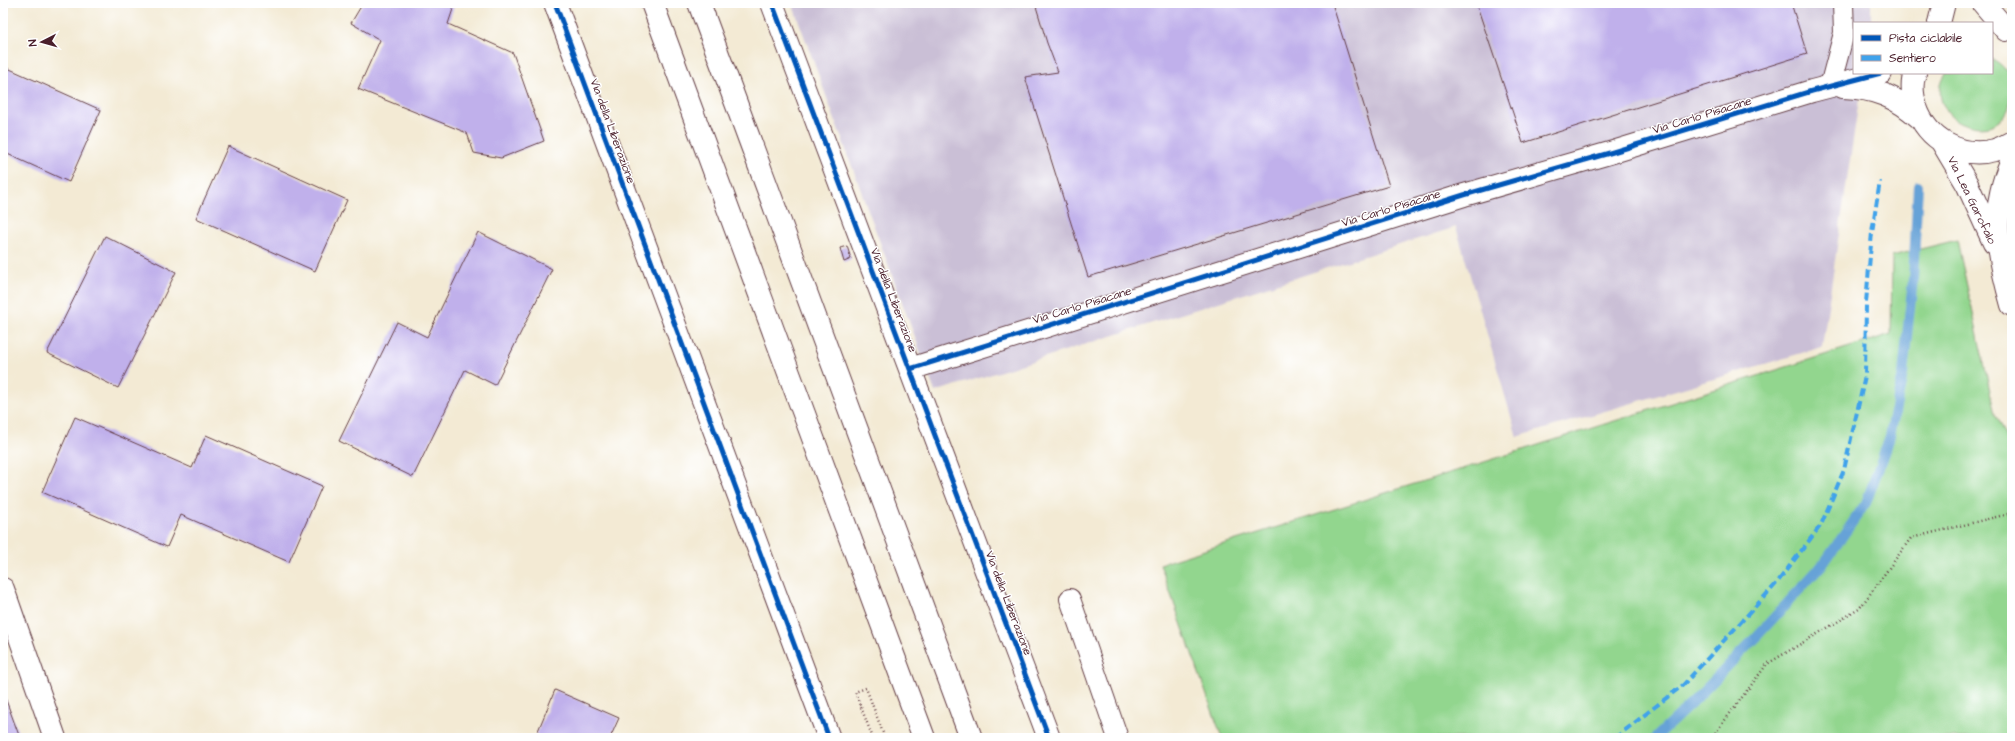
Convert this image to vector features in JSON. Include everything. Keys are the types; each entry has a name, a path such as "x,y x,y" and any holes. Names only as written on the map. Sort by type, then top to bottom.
{"main road":[{"name":"Via della Liberazione","path":"555,3 829,738"},
{"path":"652,3 924,738"},
{"path":"699,3 971,738"},
{"name":"Via della Liberazione","path":"772,3 1049,738"},
{"path":"1939,22 1944,3"},
{"path":"1983,3 2003,30"},
{"name":"Via Carlo Pisacane","path":"910,369 1464,195 1830,86 1877,74"},
{"name":"Via Lea Garofalo","path":"1915,74 1914,98 1920,118 1929,131 1942,142 1958,150 1977,152 1996,150 2012,142"},
{"name":"Via Carlo Pisacane","path":"1830,86 1853,87 1891,97 1904,104 1920,118"},
{"name":"Via Lea Garofalo","path":"1942,142 1967,184 2001,259"},
{"name":"Via Lea Garofalo","path":"2012,160 2002,186 1998,210 1997,232 2001,259 2012,304"},
{"path":"3,589 55,738"}],"lane":[{"path":"1830,86 1844,33 1843,3"},
{"path":"1070,599 1118,738"}],"path":[{"path":"1709,738 1716,732 1767,664 1859,609 1911,538 2012,513"},
{"path":"873,738 855,692 866,688 885,738"}],"shaded area":[{"path":"792,3 1871,3 1871,22 1853,22 1853,74 1863,74 1822,347 1517,437 1456,227 935,392"}],"green space":[{"path":"1993,60 2006,70 2012,83 2008,109 1998,122 1984,127 1968,125 1954,118 1944,106 1940,91 1946,74 1993,74"},
{"path":"1957,240 1995,414 2012,451 2012,738 1222,738 1160,564 1891,334 1892,256"}],"building":[{"path":"363,3 455,3 448,24 513,53 544,141 501,158 474,153 467,133 358,89 380,40 351,23"},
{"path":"1035,3 1332,3 1389,186 1088,277 1025,77 1058,72 1047,43"},
{"path":"1476,3 1791,3 1807,54 1523,143"},
{"path":"3,66 101,110 69,182 3,152"},
{"path":"228,146 347,200 315,271 196,218"},
{"path":"478,232 552,269 495,385 465,370 413,477 339,441 397,322 427,337"},
{"path":"105,236 176,272 118,388 47,353"},
{"path":"847,246 851,259 844,262 840,248"},
{"path":"75,417 192,468 206,435 322,486 289,562 181,515 167,547 42,492"},
{"path":"555,690 619,718 610,738 535,738"},
{"path":"3,692 20,738 3,738"}],"waterway":[{"path":"1655,738 1695,700 1758,635 1824,563 1866,503 1890,436 1903,374 1913,279 1918,186"}],"marked path":[{"path":"1615,738 1683,685 1776,584 1821,525 1844,470 1865,376 1866,303 1872,232 1880,181"}],"cycle path":[{"path":"555,3 829,738"},
{"path":"772,3 1049,738"},
{"path":"910,369 1464,195 1613,152 1812,91 1877,74"}]}
